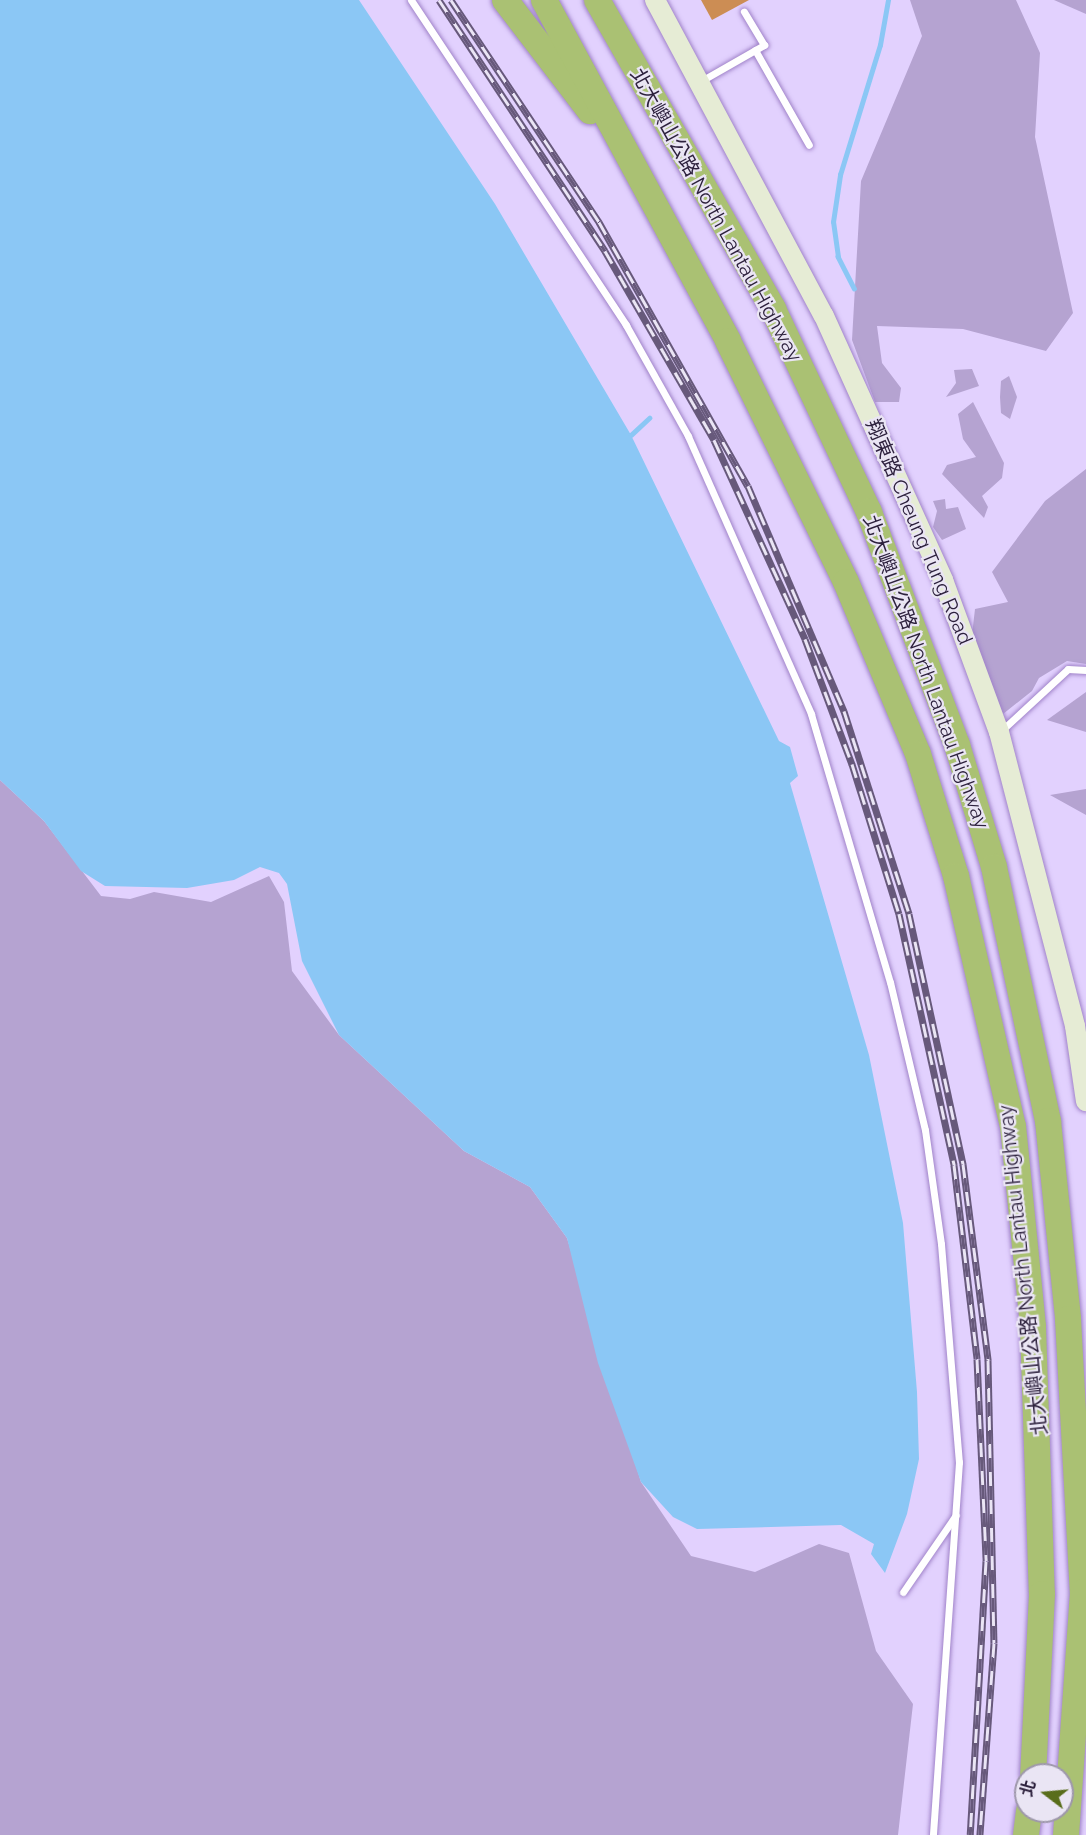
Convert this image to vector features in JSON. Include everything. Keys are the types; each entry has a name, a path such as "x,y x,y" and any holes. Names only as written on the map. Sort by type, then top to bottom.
{"highway":[{"path":"505,0 619,146"},
{"name":"北大嶼山公路 North Lantau Highway","path":"544,0 619,146 728,341 841,571 918,754 956,876 1013,1126 1033,1327 1042,1594 1033,1763"},
{"name":"北大嶼山公路 North Lantau Highway","path":"597,0 773,309 869,512 957,746 994,867 1048,1121 1068,1319 1083,1592 1066,1835"}],"main road":[{"name":"翔東路 Cheung Tung Road","path":"655,0 824,316 904,486 999,732 1075,1026 1086,1101"}],"lane":[{"path":"411,0 632,335 736,535 811,714 890,982 925,1130 958,1450 956,1515 933,1835"},
{"path":"699,83 764,45 744,12"},
{"path":"755,50 808,145"},
{"path":"999,732 1068,669 1086,670"},
{"path":"903,1592 956,1515"}],"shaded area":[{"path":"910,0 1016,0 1040,53 1035,137 1073,313 1046,351 963,329 877,326 882,363 901,388 899,402 875,402 852,340 861,181 922,36"},
{"path":"1054,0 1086,0 1086,14"},
{"path":"972,369 979,386 946,397 956,383 954,370"},
{"path":"1009,376 1017,397 1010,419 1001,413 1000,397 1001,381"},
{"path":"973,402 1004,463 1002,478 982,496 988,507 984,518 942,474 947,465 976,457 963,439 958,414"},
{"path":"1086,469 1086,664 1067,661 1039,678 1032,691 1003,714 972,635 975,609 1008,602 992,572 1045,501"},
{"path":"945,499 946,509 958,507 966,529 942,540 933,527 937,511 933,501"},
{"path":"1086,692 1086,732 1047,720"},
{"path":"0,780 44,821 101,896 130,899 154,892 211,902 269,876 284,902 292,971 339,1035 464,1151 530,1187 567,1238 641,1482 691,1556 755,1572 819,1544 849,1553 876,1651 913,1704 898,1835 0,1835"},
{"path":"1086,789 1086,815 1050,795"}],"water":[{"path":"0,0 359,0 495,204 631,435 779,741 790,747 798,776 790,783 869,1055 903,1223 917,1392 919,1459 907,1514 885,1573 871,1554 874,1544 841,1525 697,1529 673,1517 641,1482 598,1363 567,1238 530,1187 464,1151 339,1035 302,961 287,884 279,873 260,867 234,880 187,888 105,886 81,871 44,821 0,780"}],"building":[{"path":"701,0 749,0 712,20"}],"waterway":[{"path":"854,289 838,257 833,222 840,175 880,45 888,0"},
{"path":"631,435 649,418"}],"railway":[{"path":"439,0 605,251 714,440 805,639 852,764 899,914 954,1165 977,1359 986,1561 970,1835"},
{"path":"451,0 599,222 748,486 844,711 909,914 963,1164 988,1360 994,1643 980,1835"}]}
